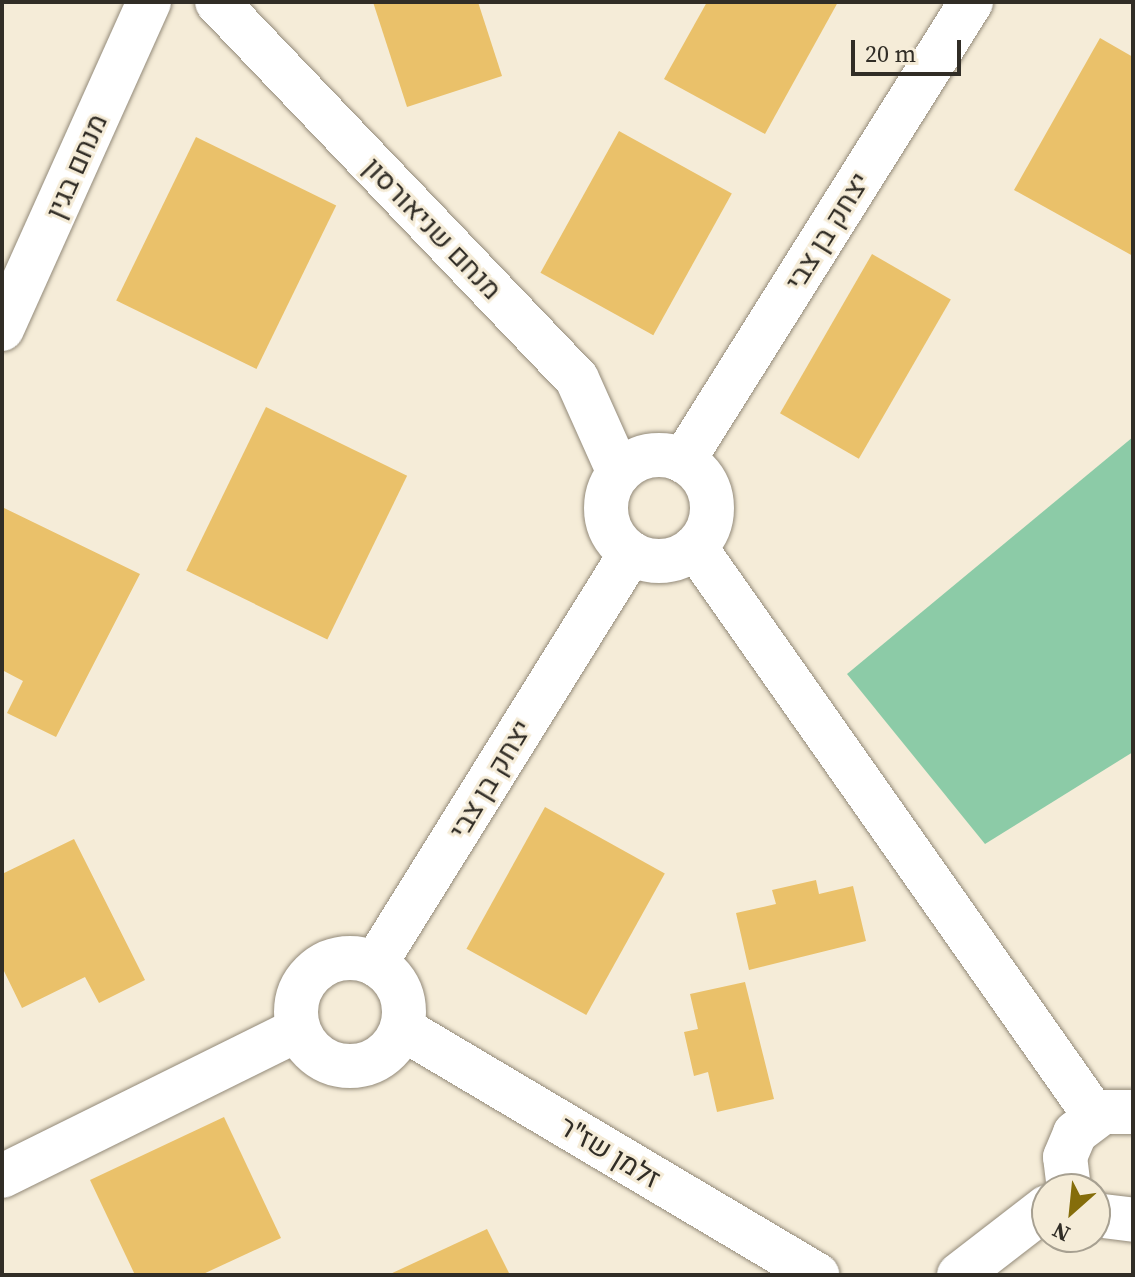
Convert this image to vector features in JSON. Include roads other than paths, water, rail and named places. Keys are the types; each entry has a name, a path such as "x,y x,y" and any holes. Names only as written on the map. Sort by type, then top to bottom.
{"street":[{"name":"מנחם בגין","path":"2,329 149,2"},
{"path":"156,2 190,2"},
{"name":"מנחם שניאורסון","path":"217,2 577,379 619,473"},
{"name":"יצחק בן צבי","path":"683,461 971,2"},
{"path":"651,456 683,461 708,488 713,506 695,547 662,562 631,553 617,541 605,507 619,473 651,456"},
{"path":"695,547 1114,1114 1067,1149 1068,1173"},
{"name":"יצחק בן צבי","path":"375,964 631,553"},
{"path":"342,959 375,964 401,991 403,1029 388,1052 354,1067 321,1059 298,1030 295,1011 309,977 342,959"},
{"name":"זלמן שז\"ר","path":"403,1029 817,1275"},
{"path":"2,1176 298,1030"},
{"path":"1111,1217 1133,1220"},
{"path":"959,1275 1031,1219"}]}
